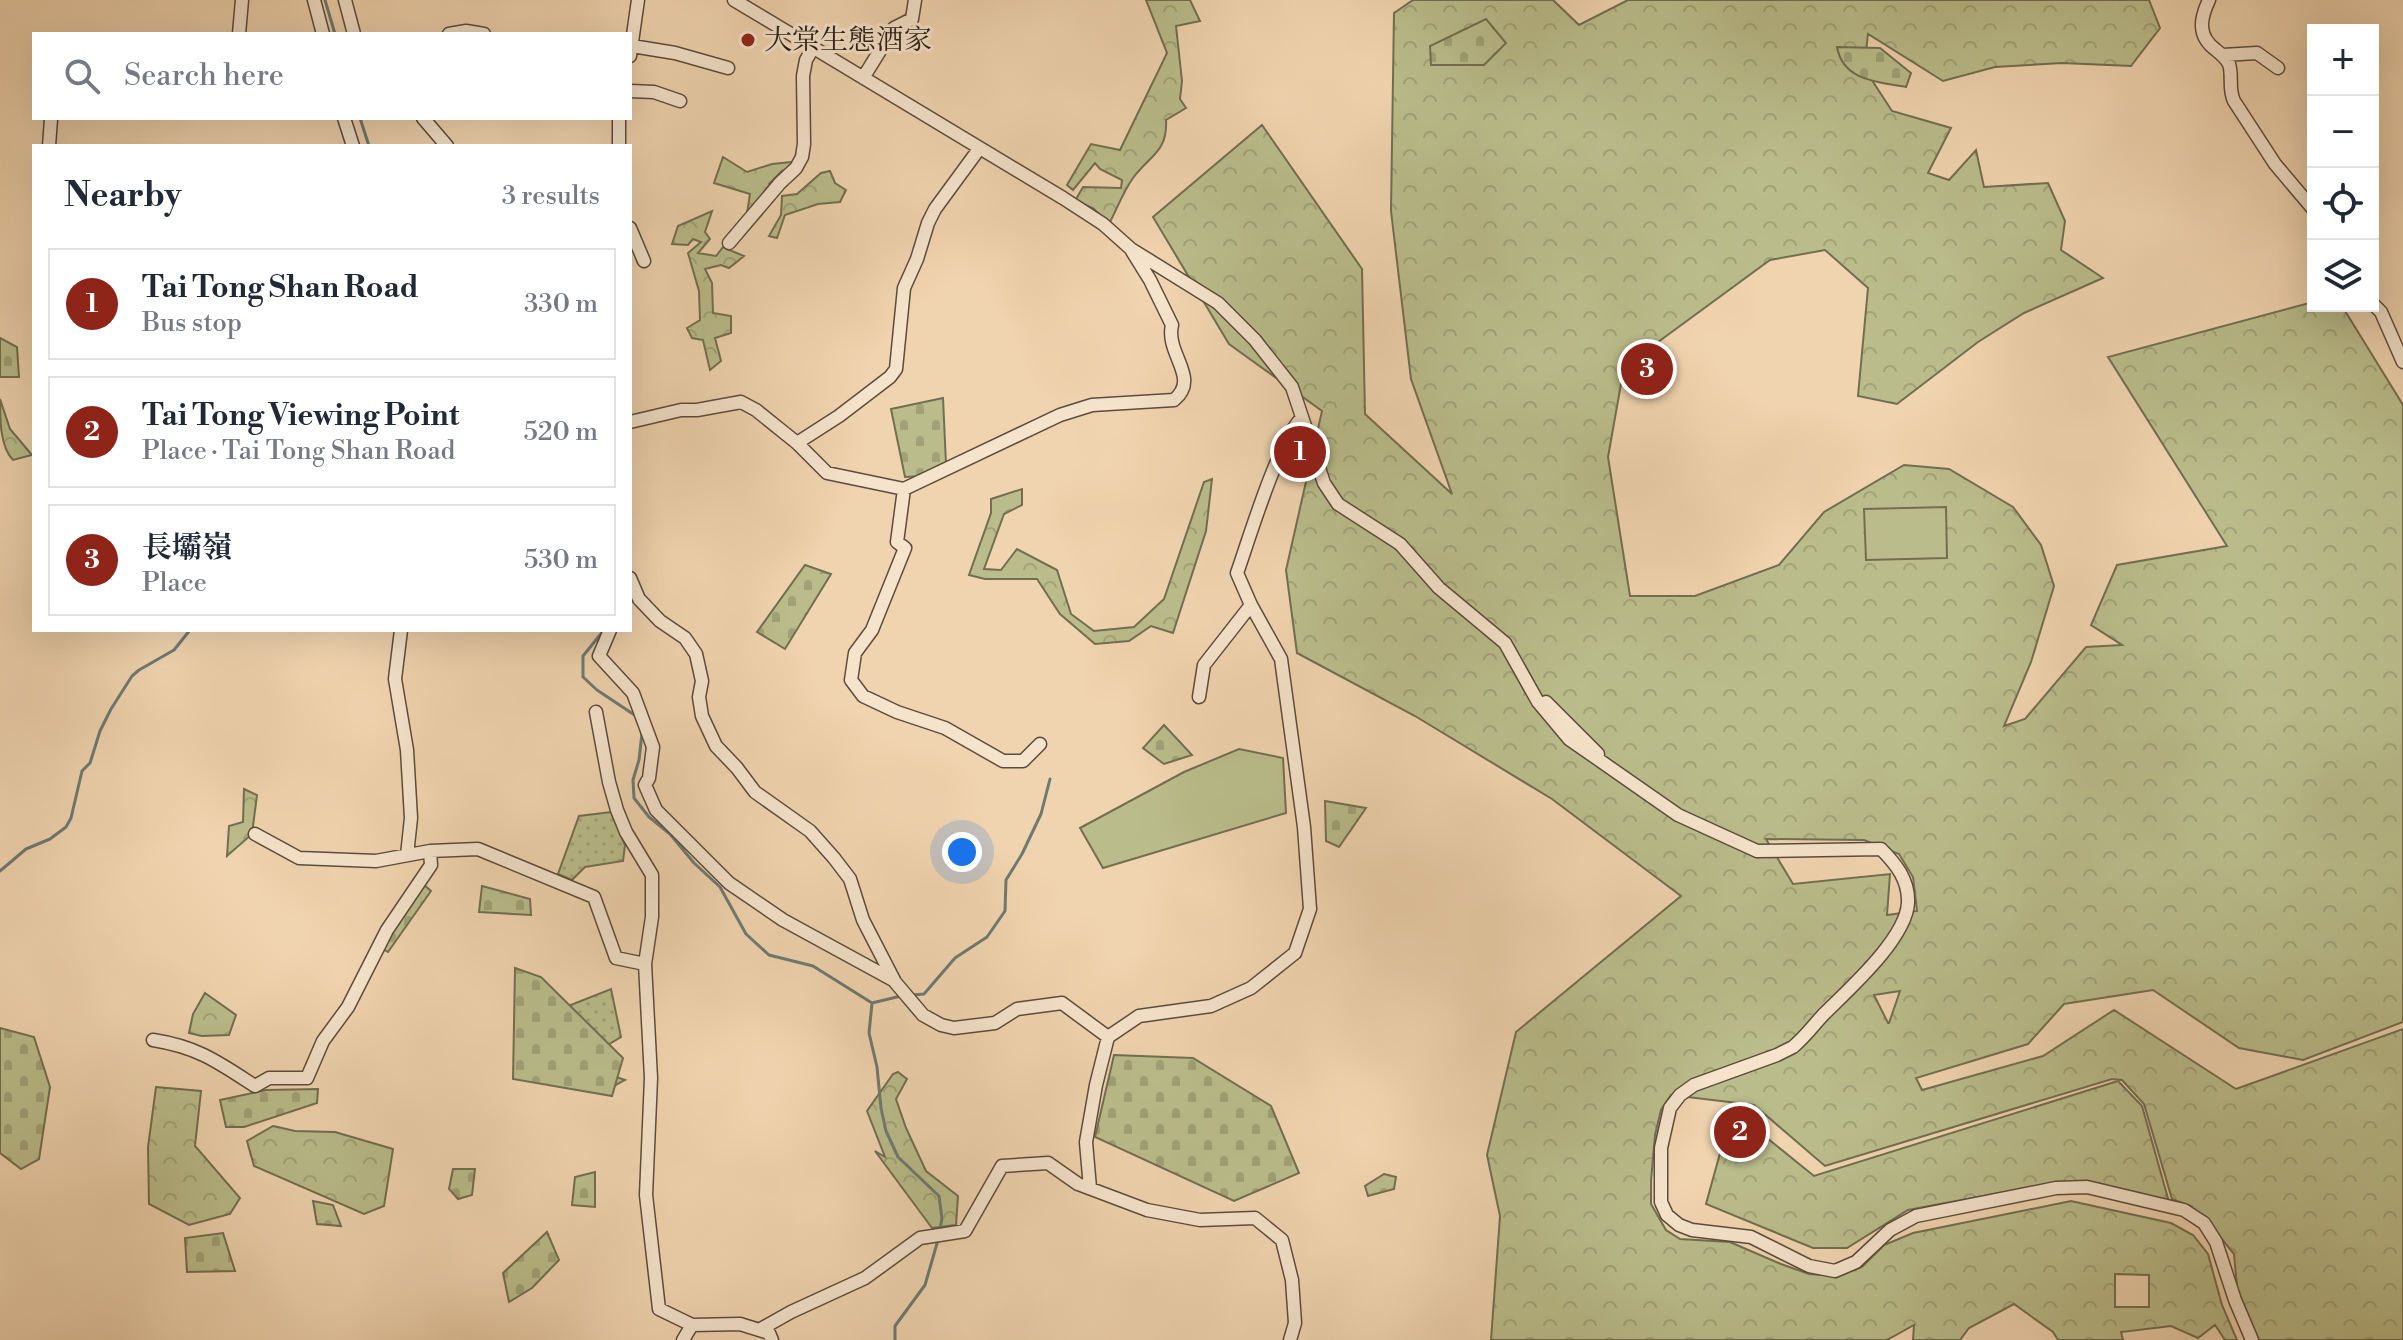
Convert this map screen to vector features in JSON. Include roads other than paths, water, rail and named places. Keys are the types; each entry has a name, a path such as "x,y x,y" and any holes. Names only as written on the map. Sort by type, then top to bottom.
{"street":[{"path":"239,32 242,0"},
{"path":"314,0 322,32"},
{"path":"345,0 353,32"},
{"path":"632,44 638,0"},
{"path":"734,0 1103,224 1131,249 1218,303 1255,340 1292,387 1324,483 1338,504 1400,544 1439,588 1505,643 1527,682 1611,768 1678,815 1757,851 1881,849 1896,864 1903,877 1908,902 1904,919 1880,958 1798,1044 1777,1055 1699,1083 1677,1098 1670,1108 1659,1174 1662,1207 1675,1222 1692,1230 1751,1237 1809,1266 1835,1271 1856,1262 1890,1230 1916,1216 2056,1188 2087,1187 2184,1210 2204,1223 2216,1242 2252,1340"},
{"path":"863,78 894,28 912,19 915,0"},
{"path":"2209,0 2200,20 2202,31 2205,41 2229,64 2230,93 2275,164 2307,202"},
{"path":"729,243 796,168 802,157 803,76 806,60 813,48"},
{"path":"632,51 675,53 728,68"},
{"path":"2223,55 2257,53 2278,68"},
{"path":"632,91 654,92 680,101"},
{"path":"49,144 51,120"},
{"path":"345,120 352,144"},
{"path":"425,120 445,144"},
{"path":"619,120 619,144"},
{"path":"797,443 839,416 896,369 902,300 928,223 979,149"},
{"path":"632,233 644,261"},
{"path":"632,422 681,410 741,402 756,410 797,443 827,473 904,489 1060,415 1092,405 1174,400 1182,393 1185,380 1169,336 1172,325 1131,249"},
{"path":"2379,310 2403,362"},
{"path":"1090,1188 1086,1142 1108,1037 1139,1016 1211,1006 1251,988 1295,953 1310,909 1304,827 1281,659 1237,573 1271,477 1302,418"},
{"path":"1287,443 1295,446 1311,443"},
{"path":"904,489 897,542 905,548 872,630 855,653 851,680 863,696 897,712 945,728 1003,761 1023,761 1040,744"},
{"path":"632,583 639,599 660,621 685,638 696,654 702,681 699,697 702,716 716,746 755,792 810,831 834,858 850,879 863,920 895,982 923,1015 954,1028 995,1023 1017,1009 1062,1003 1108,1037"},
{"path":"1199,697 1204,665 1251,605"},
{"path":"401,632 395,679 407,750 411,818 407,855"},
{"path":"609,632 599,656 633,693 653,747 649,778 645,785 656,810 729,883 783,920 895,982"},
{"path":"596,712 617,810 626,832 652,875 652,917 645,964 651,1078 646,1195 659,1309 692,1325 740,1324 769,1333 772,1340"},
{"path":"255,834 299,858 376,861 430,851 478,849 594,897 616,958 645,964"},
{"path":"153,1040 202,1053 255,1086 269,1078 307,1078 323,1041 348,1007 387,930 431,865 430,851"},
{"path":"759,1330 865,1278 920,1238 965,1231 1002,1166 1048,1163 1078,1184 1147,1210 1200,1220 1255,1218 1282,1240 1292,1280 1295,1323 1300,1340"},
{"path":"1290,1340 1295,1323"},
{"path":"683,1340 692,1325"}],"waterway":[{"path":"325,0 334,32"},
{"path":"361,120 368,144"},
{"path":"0,871 26,849 50,839 66,827 82,771 90,763 111,709 132,676 174,650 188,632"},
{"path":"602,632 583,656 583,677 636,716"},
{"path":"642,733 633,780 634,798 649,817 670,834 694,863 720,887 746,934 769,955 813,966 872,1003 901,996"},
{"path":"913,995 924,994 955,958 987,937 1005,911 1006,880 1041,814 1050,779"},
{"path":"872,1003 869,1033 886,1131 898,1157 939,1196 942,1219 939,1233"},
{"path":"895,1340 895,1326 925,1285 938,1240"}],"place":[{"name":"大棠生態酒家","path":"748,40"},
{"name":"長壩嶺","path":"1647,369"},
{"name":"Tai Tong Shan Road","path":"1300,452"},
{"name":"Tai Tong Viewing Point","path":"1740,1132"}]}
